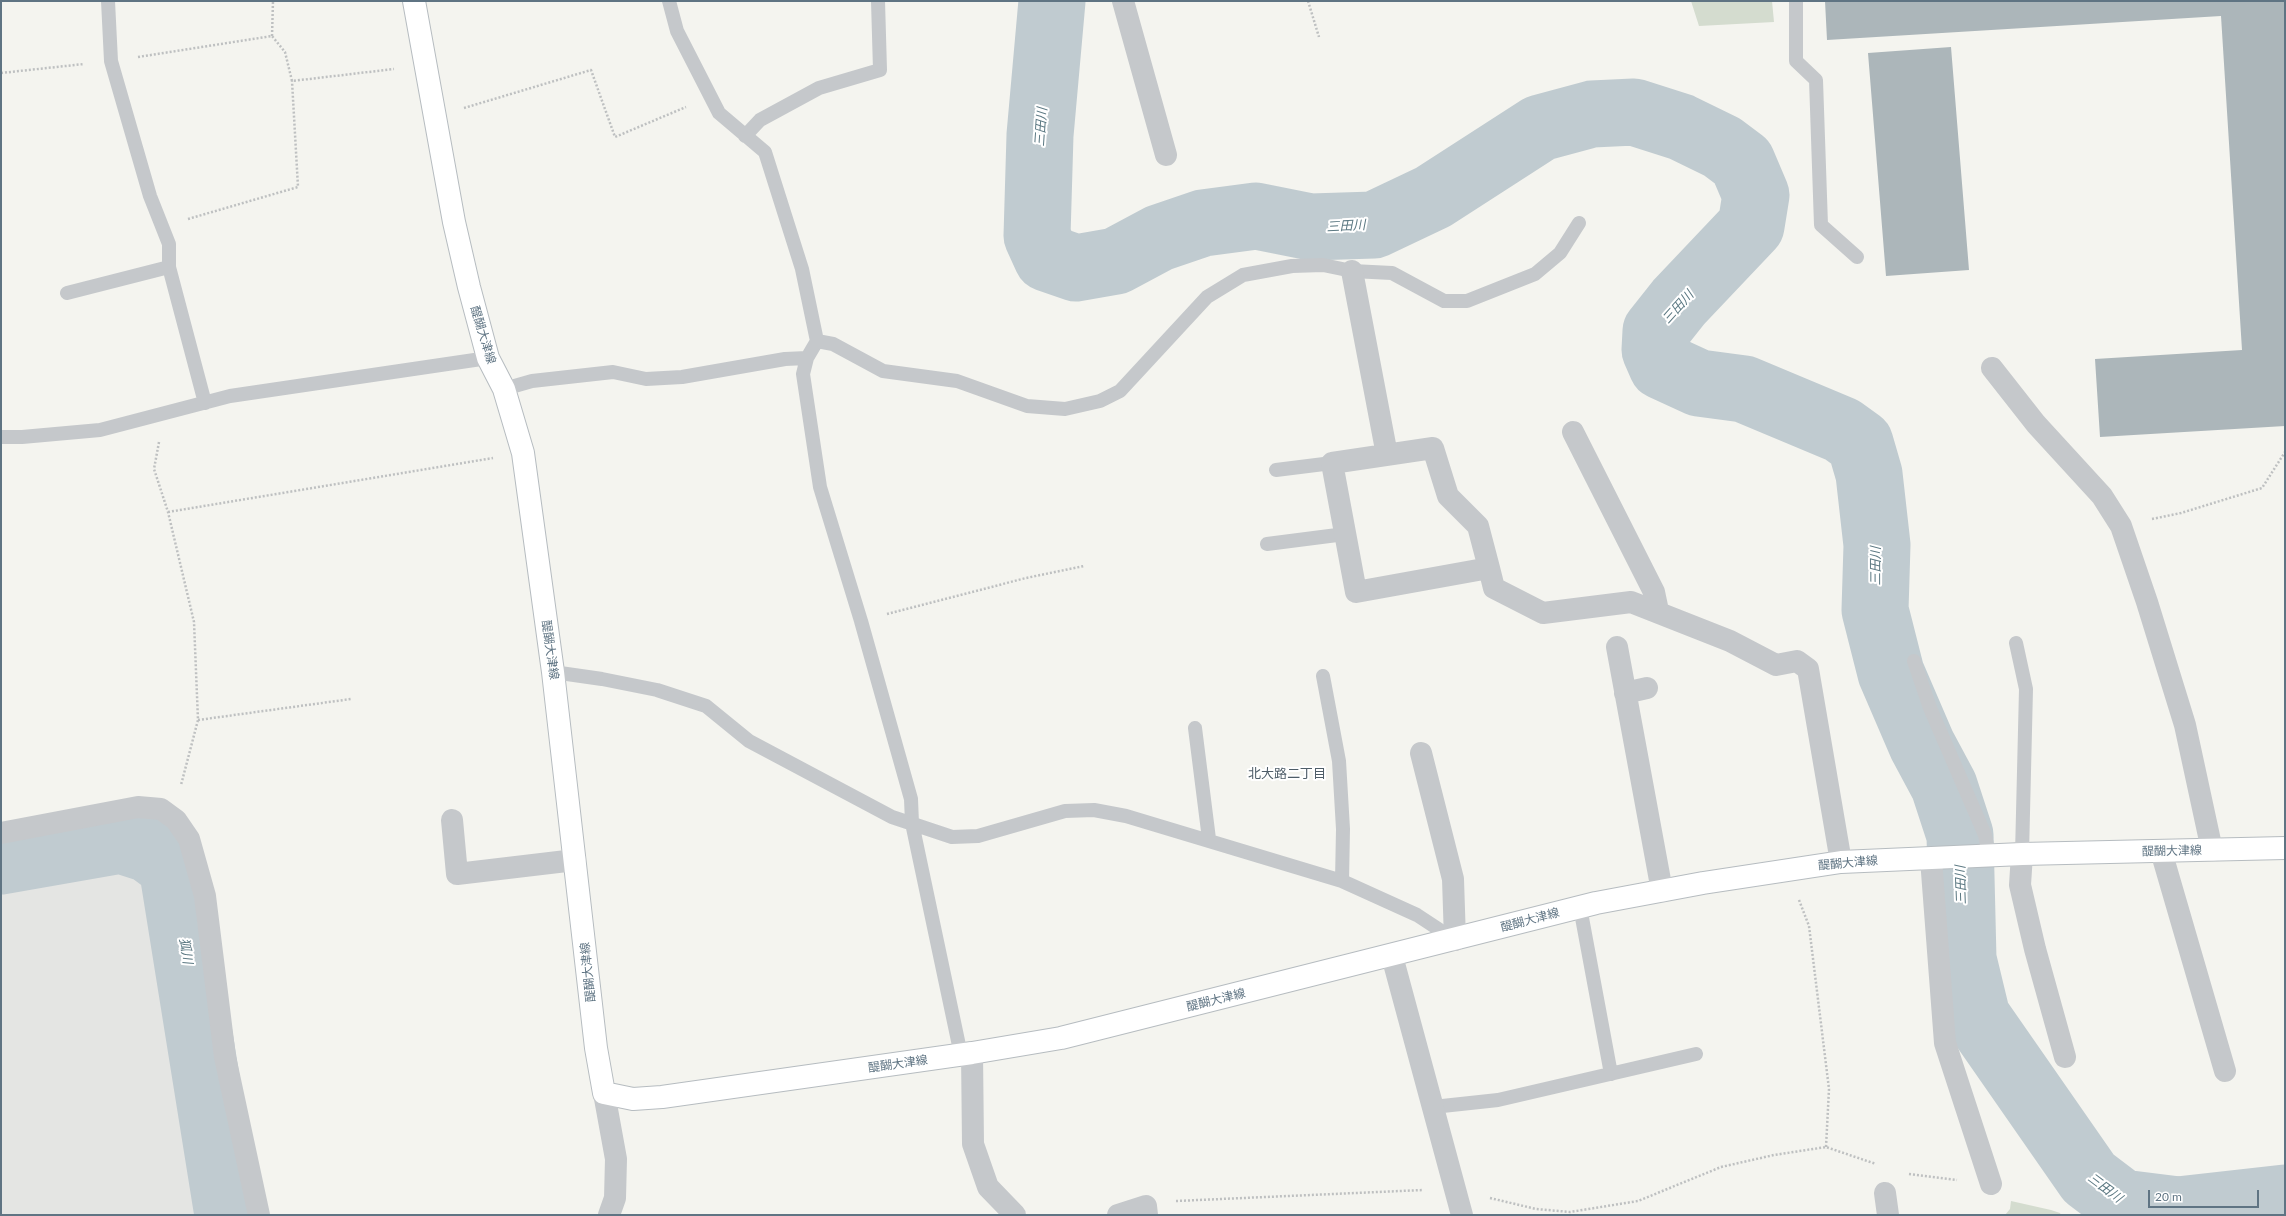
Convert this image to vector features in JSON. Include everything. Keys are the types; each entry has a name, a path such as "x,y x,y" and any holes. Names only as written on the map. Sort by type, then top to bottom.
{"main road":[{"name":"醍醐大津線","path":"414,1 454,222 469,287 488,358 504,389 523,453 553,672 596,1048 604,1093 633,1099 662,1097 966,1054 1061,1038 1392,956 1580,907 1662,891 1841,862 1939,859 2022,854 2285,848"}],"street":[{"path":"1123,1 1166,155"},
{"path":"1352,271 1387,455"},
{"path":"1992,368 2036,424 2102,496 2121,526 2147,602 2185,725 2212,850"},
{"path":"1573,432 1654,592 1658,611"},
{"path":"1489,568 1356,592 1332,463 1433,448 1448,496 1478,526 1489,568 1494,588 1543,613 1631,602 1658,611 1730,641 1776,665 1797,661 1808,669 1841,862"},
{"path":"1617,647 1662,891"},
{"path":"1625,693 1647,688"},
{"path":"1421,753 1453,879 1455,940"},
{"path":"1,833 138,807 161,809 176,820 189,839 205,896 225,1057 259,1215"},
{"path":"452,820 457,874 575,860"},
{"path":"2161,851 2225,1071"},
{"path":"2022,854 2020,886 2035,949 2065,1057"},
{"path":"1939,859 1945,1043 1991,1184"},
{"path":"1392,956 1462,1215"},
{"path":"966,1054 973,1144 988,1186 1015,1215"},
{"path":"604,1093 616,1159 615,1198 609,1215"},
{"path":"1885,1193 1888,1215"},
{"path":"1118,1215 1146,1211"}],"lane":[{"path":"108,1 111,61 150,196 164,226 169,244 169,267 205,403"},
{"path":"669,1 677,30 719,113 765,152 802,269 817,341 807,358 803,374 820,487 861,621 911,799 912,823 966,1054"},
{"path":"745,136 760,120 819,88 880,70 878,1"},
{"path":"1796,1 1796,61 1816,80 1821,225 1857,256"},
{"path":"817,341 833,344 883,371 957,381 1027,406 1065,409 1100,401 1120,391 1207,297 1243,275 1292,266 1323,265 1352,271 1392,274 1444,301 1467,301 1534,274 1560,253 1579,223"},
{"path":"67,293 169,267"},
{"path":"1,436 22,437 100,430 230,396 488,358"},
{"path":"504,389 532,381 613,372 646,379 682,377 784,359 807,358"},
{"path":"1276,470 1332,463"},
{"path":"1267,544 1345,534"},
{"path":"2016,643 2026,689 2022,854"},
{"path":"1914,661 1930,708 1985,835 1984,856"},
{"path":"553,672 602,679 657,690 706,706 749,740 892,817 952,837 978,836 1065,811 1094,810 1126,816 1209,839 1342,881 1417,916 1455,940"},
{"path":"1323,676 1339,761 1343,829 1342,881"},
{"path":"1194,728 1209,839"},
{"path":"1580,907 1611,1074"},
{"path":"1433,1107 1498,1100 1696,1054"}],"path":[{"path":"164,226 298,187 292,81 285,52 272,36 273,1"},
{"path":"1308,1 1319,37"},
{"path":"1,73 111,61 272,36"},
{"path":"292,81 426,66"},
{"path":"435,116 591,70 615,137 711,97"},
{"path":"161,809 181,786 198,720 194,622 168,512 154,469 165,412"},
{"path":"2121,526 2181,513 2262,488 2285,452"},
{"path":"168,512 523,453"},
{"path":"861,621 1026,578 1084,566"},
{"path":"198,720 351,700"},
{"path":"1788,870 1809,926 1829,1089 1826,1147"},
{"path":"1146,1211 1174,1201 1455,1189 1536,1209 1570,1212 1638,1201 1721,1167 1774,1155 1826,1147 1879,1165"},
{"path":"1906,1174 1943,1180 1967,1180 1991,1184"}],"shaded area":[{"path":"1691,1 1772,1 1774,22 1699,26"},
{"path":"127,848 162,870 217,1215 1,1215 1,874"},
{"path":"2011,1201 2051,1210 2060,1213 2061,1215 2005,1215 2010,1209"}],"building":[{"path":"1825,1 2285,1 2285,426 2100,437 2095,359 2242,350 2221,16 1827,40"},
{"path":"1951,47 1969,270 1886,276 1868,53"}],"waterway":[{"name":"三田川","path":"1052,1 1040,135 1037,236 1047,258 1076,268 1116,261 1159,238 1203,223 1256,216 1311,227 1374,225 1433,197 1540,128 1592,114 1634,112 1681,127 1722,147 1742,162 1756,195 1751,226 1679,302 1656,331 1655,350 1662,366 1699,383 1744,389 1842,430 1860,443 1869,474 1877,545 1875,610 1891,673 1922,745 1944,786 1960,835 1963,959 1977,1017 2089,1178 2122,1203 2178,1210 2285,1198"},
{"name":"狐川","path":"1,861 121,840 149,849 172,866 228,1215"}],"district":[{"name":"北大路二丁目","path":"1287,774"}]}
